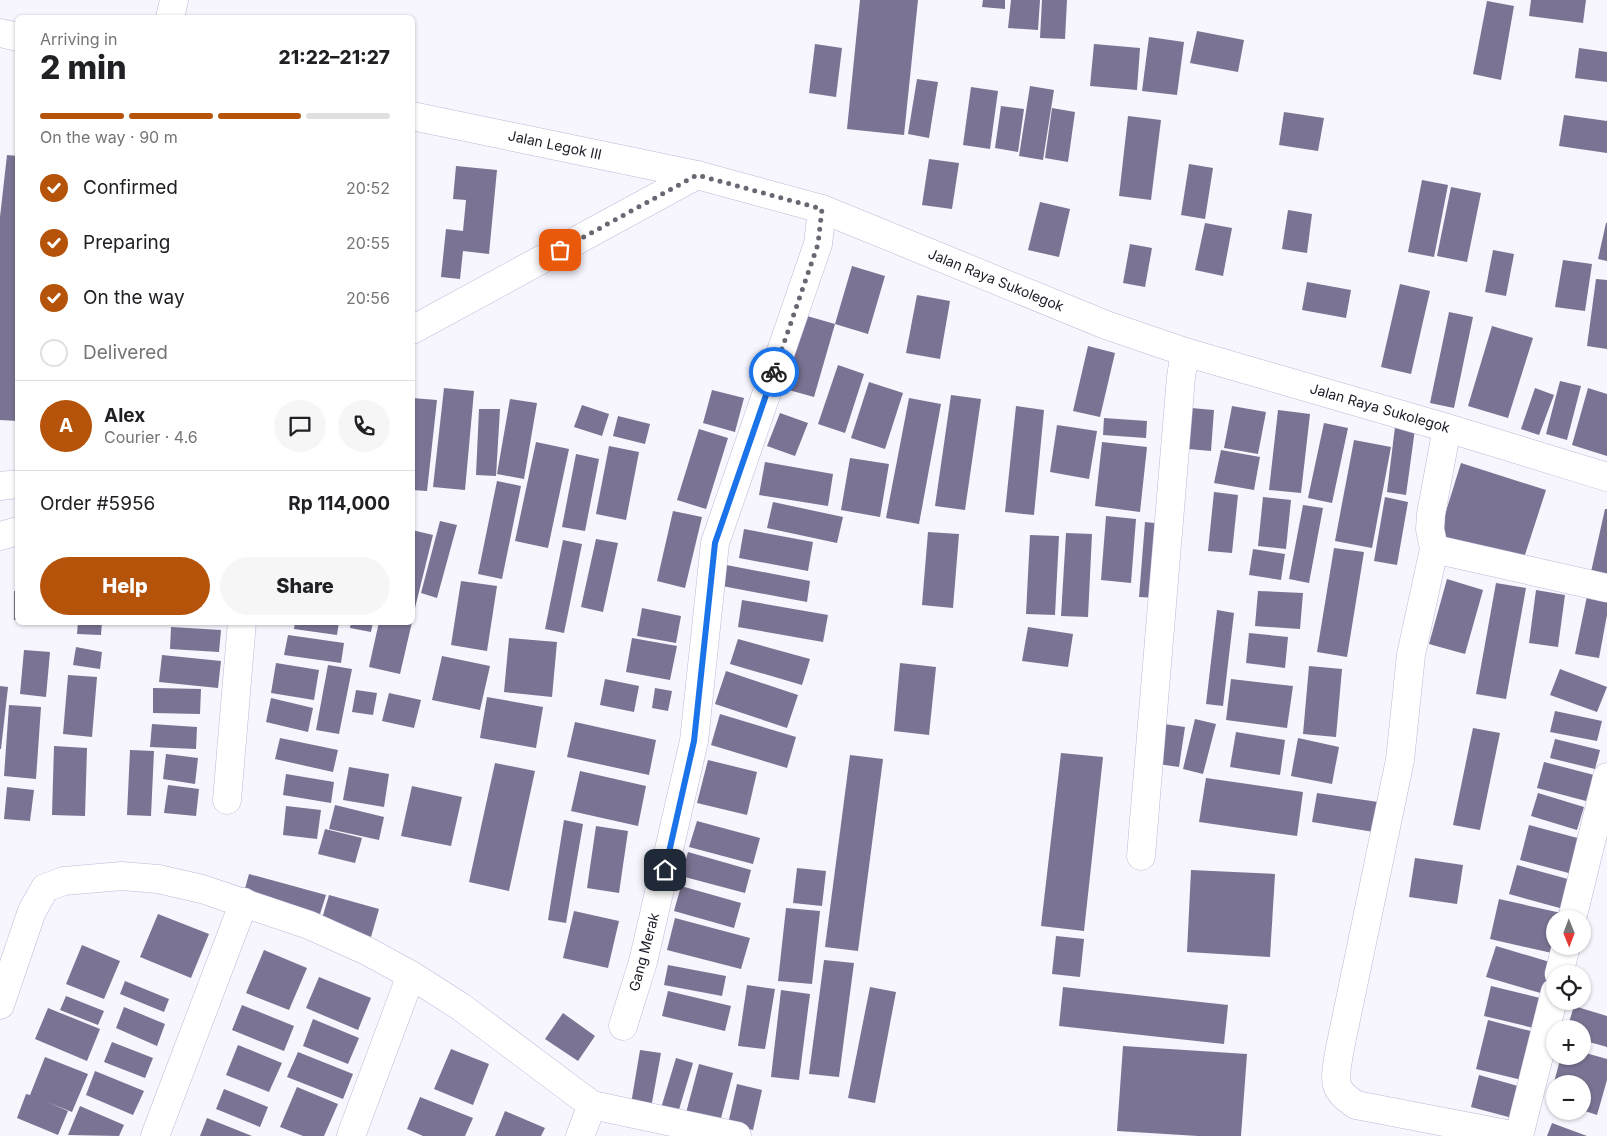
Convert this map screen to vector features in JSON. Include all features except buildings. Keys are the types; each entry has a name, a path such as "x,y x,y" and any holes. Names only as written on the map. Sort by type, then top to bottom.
{"street":[{"path":"171,15 174,0"},
{"path":"0,34 15,36"},
{"name":"Jalan Legok III","path":"415,117 697,175"},
{"path":"415,328 697,175"},
{"name":"Jalan Raya Sukolegok","path":"697,175 822,209 1106,324 1185,352 1447,428 1607,477"},
{"name":"Gang Merak","path":"623,1026 644,962 694,741 715,543 818,244 822,209"},
{"path":"1141,856 1180,387 1185,352"},
{"path":"1447,428 1430,514 1430,529 1434,549 1411,655 1400,760 1339,1053 1336,1076 1338,1089 1356,1105 1518,1136 1550,1010"},
{"path":"0,486 15,484"},
{"path":"0,536 15,532"},
{"path":"1434,549 1607,588"},
{"path":"227,800 242,625"},
{"path":"1574,910 1607,777"},
{"path":"0,1005 32,911 45,888 64,881 122,876 167,881 202,889 310,925 367,951 412,975 461,1007 592,1104 737,1136"},
{"path":"155,1136 244,902"},
{"path":"351,1136 412,975"},
{"path":"580,1136 592,1104"}],"way so far":[{"path":"560,250 697,175 822,209 818,244 774,372"}],"route":[{"path":"665,870 694,741 715,543 774,372"}]}
